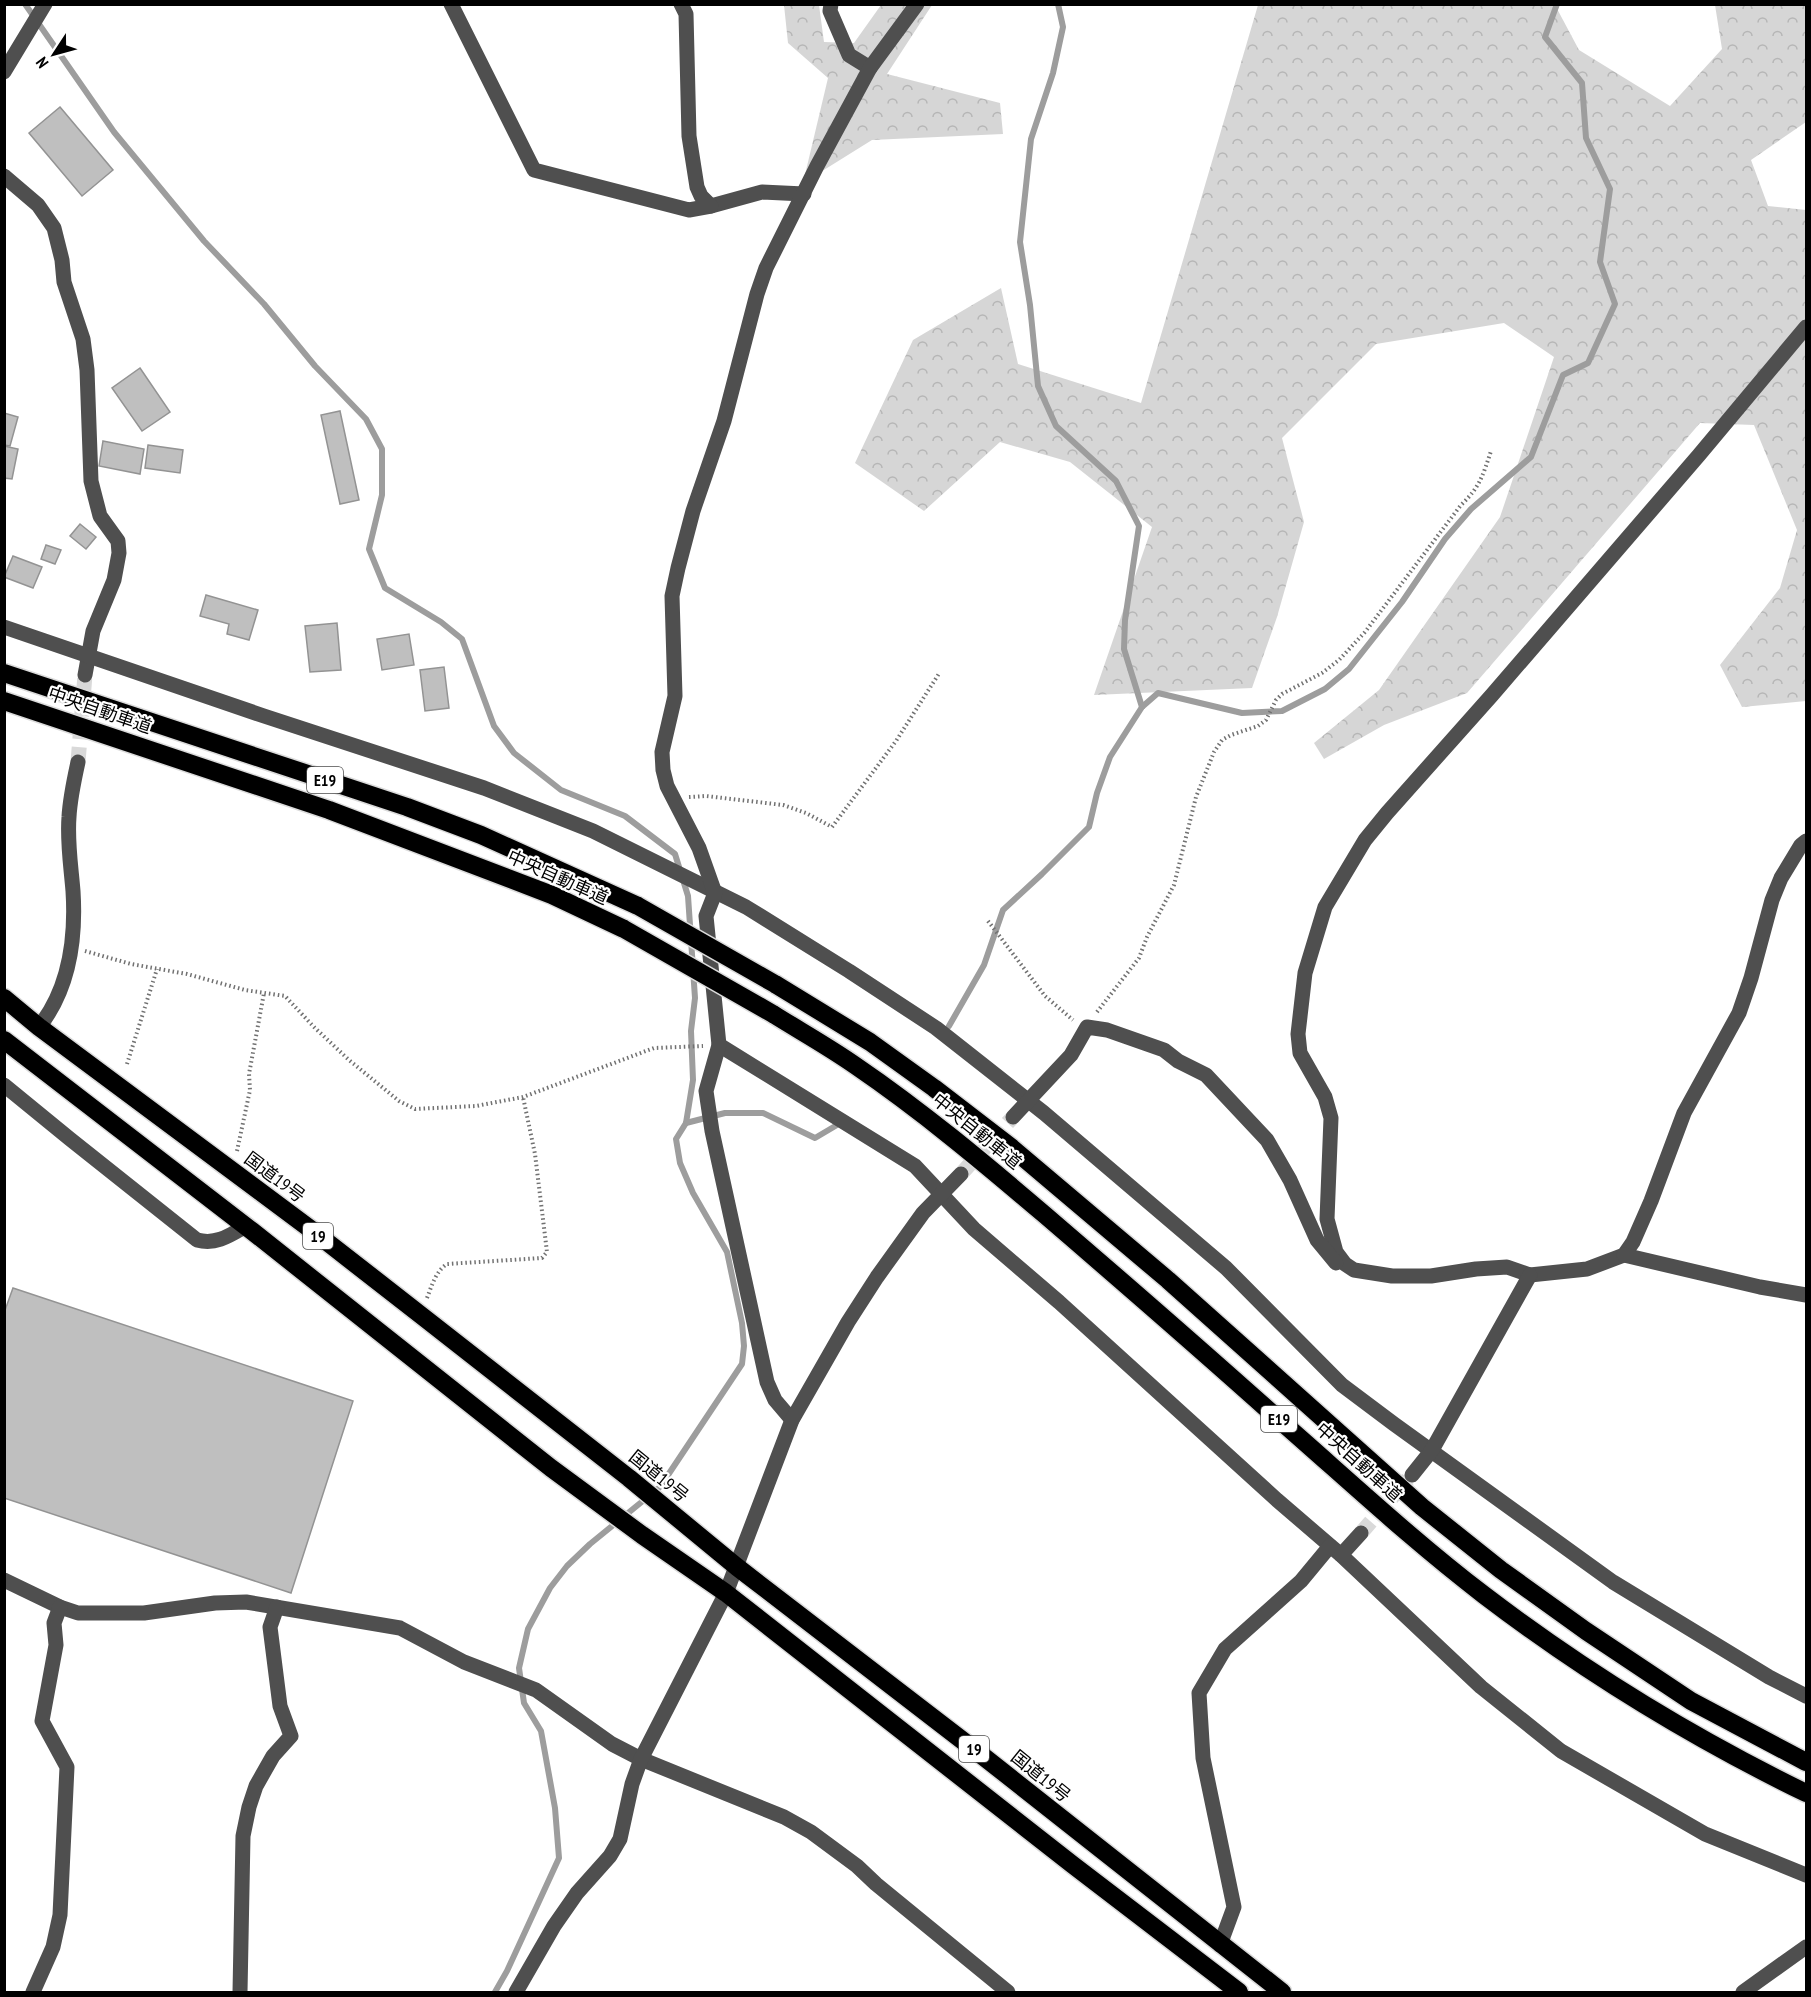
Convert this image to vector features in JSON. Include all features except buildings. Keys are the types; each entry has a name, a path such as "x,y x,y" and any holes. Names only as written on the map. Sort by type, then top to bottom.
{"highway":[{"name":"中央自動車道","path":"4,674 407,807 481,835 638,906 775,984 870,1042 1012,1148 1168,1280 1422,1507 1501,1570 1586,1631 1691,1701 1806,1762"},
{"name":"中央自動車道","path":"4,701 329,810 541,890 624,929 773,1014 855,1065 916,1109 995,1172 1143,1298 1402,1529 1484,1595 1570,1657 1678,1726 1806,1792"},
{"name":"国道19号","path":"4,998 39,1027 417,1312 629,1478 737,1567 984,1757 1282,1992"},
{"name":"19","path":"4,1040 246,1226 551,1468 726,1593 1239,1992"}],"street":[{"path":"4,72 45,4"},
{"path":"451,4 534,170 689,210 762,192 804,194"},
{"path":"681,4 686,15 689,136 697,187 701,196 711,206"},
{"path":"831,4 830,11 849,55 870,68"},
{"path":"792,1420 775,1400 767,1382 712,1131 706,1091 714,1045 706,916 709,889 699,848 667,786 663,770 662,752 675,696 672,596 693,511 724,421 766,268 781,235 870,68 917,4"},
{"path":"4,176 38,205 54,228 62,260 64,282 83,339 87,370 91,481 100,516 118,541 119,553 114,580 93,631 85,675"},
{"path":"1806,327 1700,455 1365,840 1325,907 1305,973 1298,1034 1300,1053 1326,1097 1331,1118 1327,1219 1336,1252 1345,1264 1354,1270 1392,1276 1431,1276 1507,1267 1530,1275 1587,1269 1624,1256 1760,1287 1806,1295"},
{"path":"4,627 484,788 593,831 746,907 936,1028 1029,1102 1226,1268 1342,1385 1498,1501 1613,1582 1769,1677 1806,1696"},
{"path":"39,1027 51,1012 59,994 72,947 74,925 68,818 78,762"},
{"path":"1624,1256 1633,1242 1651,1201 1684,1113 1739,1013 1772,900 1781,878 1801,845 1806,841"},
{"path":"1013,1117 1071,1055 1087,1027 1107,1030 1164,1050 1178,1061 1206,1075 1267,1140 1290,1180 1317,1240 1336,1263 1345,1264"},
{"path":"714,1045 915,1166 974,1229 1059,1302 1335,1551 1481,1687 1561,1751 1705,1834 1806,1875"},
{"path":"4,1084 70,1140 197,1240 209,1243 227,1237 246,1226"},
{"path":"516,1992 554,1926 577,1893 610,1856 620,1839 632,1784 641,1759 726,1593 792,1420 848,1322 877,1277 923,1213 961,1174"},
{"path":"1412,1475 1432,1450 1530,1275"},
{"path":"1220,1945 1234,1907 1203,1758 1199,1693 1225,1649 1335,1551 1361,1533"},
{"path":"4,1580 60,1607 78,1613 144,1614 229,1601 400,1628 486,1671 536,1690 612,1744 641,1759 784,1816 811,1832 857,1866 1008,1992"},
{"path":"33,1992 53,1947 60,1915 67,1767 42,1721 56,1645 54,1623 60,1607"},
{"path":"240,1992 243,1836 256,1786 273,1756 291,1736 280,1706 270,1628 277,1607"},
{"path":"1743,1992 1806,1947"}],"path":[{"path":"988,921 1045,996 1075,1022 1087,1027 1102,1004 1139,958 1147,937 1174,885 1196,797 1214,752 1222,741 1231,735 1244,732 1266,720 1276,700 1322,673 1339,660 1365,632 1461,505 1474,493 1480,484 1491,451"},
{"path":"674,801 683,797 706,796 783,805 806,813 832,827 896,741 940,672"},
{"path":"72,947 131,964 285,996 314,1028 349,1060 407,1106 425,1109 476,1106 523,1097 654,1048 714,1045"},
{"path":"127,1064 157,969"},
{"path":"227,1167 237,1153 250,1090 249,1074 264,993"},
{"path":"417,1312 426,1301 433,1281 447,1264 542,1258 547,1252 535,1155 523,1097"}],"green space":[{"path":"784,5 819,5 824,42 854,43 881,5 932,5 887,74 1000,103 1003,134 872,140 803,183 828,78 788,43"},
{"path":"1258,5 1555,5 1579,50 1670,106 1722,49 1715,5 1806,5 1806,122 1751,160 1768,206 1806,210 1806,701 1742,707 1720,665 1780,588 1797,530 1754,425 1700,423 1467,693 1384,725 1324,759 1314,743 1379,690 1500,517 1554,357 1504,323 1376,344 1282,438 1304,522 1277,617 1252,688 1094,695 1152,527 1070,462 1000,442 924,511 855,463 913,340 1001,288 1018,364 1141,403"}],"waterway":[{"path":"25,4 114,132 204,241 264,304 315,366 366,419 382,449 382,495 369,549 385,588 441,622 462,639 494,726 514,753 561,790 625,816 675,854 688,896 695,998 691,1031 693,1080 686,1123 676,1139 680,1163 693,1193 727,1252 742,1323 744,1346 742,1364 660,1487 590,1544 567,1566 550,1588 528,1629 519,1668 524,1703 541,1731 555,1808 559,1858 495,1992"},
{"path":"1058,4 1063,27 1053,73 1031,139 1020,242 1030,305 1038,386 1056,426 1116,481 1139,526 1125,620 1124,649 1142,707"},
{"path":"949,1026 984,965 1003,910 1089,827 1097,793 1110,757 1142,707 1158,693 1242,713 1282,711 1325,689 1349,669 1402,602 1445,539 1471,509 1531,457 1563,375 1588,363 1615,304 1600,262 1610,189 1586,138 1582,83 1545,37 1557,4"},
{"path":"686,1123 725,1113 763,1113 815,1138 837,1125"}],"tunnel":[{"path":"78,762 85,675"},
{"path":"961,1174 1013,1117"},
{"path":"1361,1533 1408,1479"}]}
